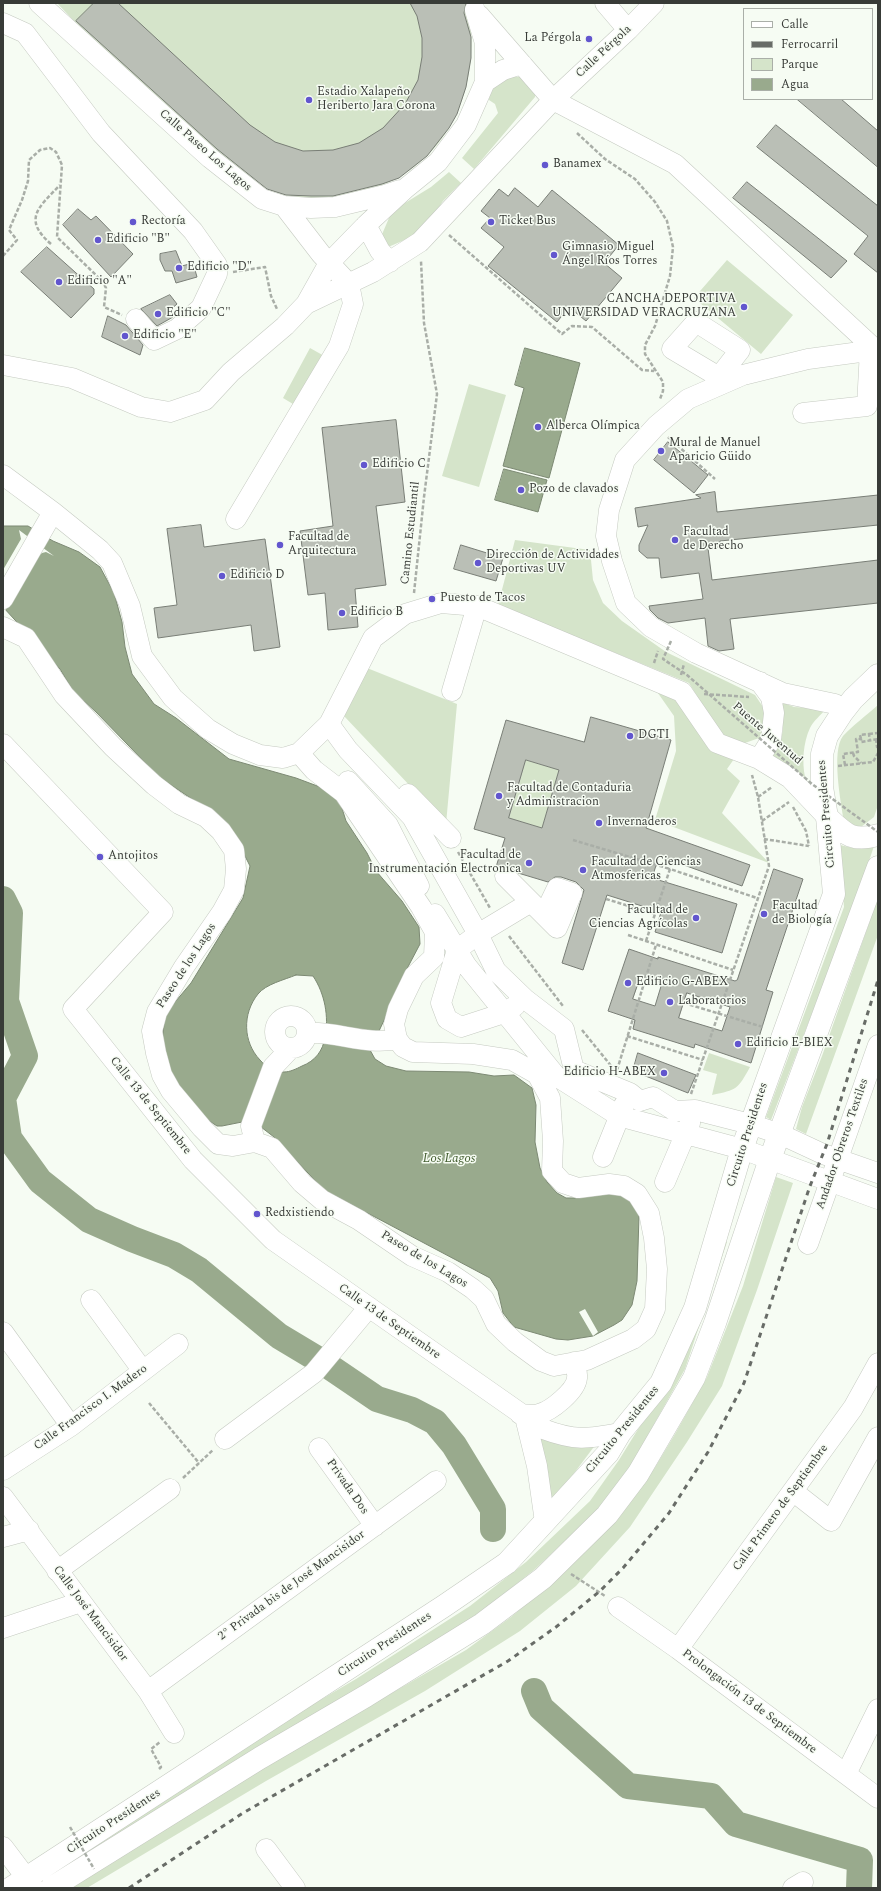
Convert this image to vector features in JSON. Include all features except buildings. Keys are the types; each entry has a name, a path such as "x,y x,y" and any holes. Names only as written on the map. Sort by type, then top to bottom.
{"main road":[{"name":"Circuito Presidentes","path":"24,1885 507,1563 608,1453 620,1434 661,1383 695,1308 750,1124 834,894 827,817 822,787 822,754 827,736 848,706 878,675"},
{"path":"848,706 878,690"},
{"path":"827,817 845,834 863,839 878,833"},
{"name":"Circuito Presidentes","path":"51,1888 260,1758 366,1696 482,1624 543,1578 607,1515 638,1474 694,1378 715,1323 770,1159 878,867"}],"street":[{"name":"Calle Paseo Los Lagos","path":"39,3 210,158 262,199 284,206 311,208 335,207 385,195 406,188"},
{"path":"605,3 628,30"},
{"name":"Calle Pérgola","path":"306,304 373,272 420,242 553,100 628,30 654,3"},
{"path":"474,6 553,100 674,164 874,351"},
{"path":"3,365 72,378 141,407 170,412 205,400 231,372 285,326 306,304 329,263 366,225 406,188 438,162 466,125 485,82 485,43 474,6"},
{"path":"3,23 25,33 101,133 193,231 217,265 217,274 201,308 177,329 154,340 136,319"},
{"path":"485,82 503,70 522,64"},
{"path":"236,519 339,346 353,304 349,284 329,263 284,206"},
{"path":"366,225 380,251 390,262"},
{"path":"848,706 765,690 651,627 626,603 612,561 606,536 609,510 625,460 662,421 688,399 743,375 808,359 874,351"},
{"path":"803,413 867,406 874,351"},
{"path":"733,359 753,373"},
{"path":"3,475 50,518 100,550 112,563 130,606 142,656 172,698 208,729 233,744 260,755 283,758 299,753 331,720 373,638 405,614 413,611 441,603 477,606 679,690 717,743 758,768 790,778 827,817"},
{"path":"3,599 50,518"},
{"path":"452,691 477,606"},
{"name":"Paseo de los Lagos","path":"3,628 26,638 64,695 113,747 154,785 179,804 206,817 221,831 234,850 236,869 234,890 222,912 184,967 157,1012 152,1031 162,1075 171,1091 202,1128 218,1144 232,1146 253,1134 272,1148 302,1183 322,1200 359,1220 412,1256 448,1272 473,1289 484,1299 496,1324 515,1342 541,1361 554,1366 587,1360 608,1352 633,1339 646,1328 655,1308 657,1269 654,1238 649,1213 637,1194 624,1186 609,1184 578,1188 563,1183 552,1171 553,1141 550,1098 537,1074 512,1060 472,1054 414,1052 390,1041"},
{"path":"758,768 771,740 774,713 765,690"},
{"path":"331,720 450,838"},
{"path":"331,720 348,750 412,817 478,934 496,971 525,999 564,1029 574,1070 630,1093 640,1101 653,1097 675,1112 693,1102"},
{"name":"Calle 13 de Septiembre","path":"3,744 163,912 73,1009 193,1160 273,1240 542,1429 564,1437 589,1439 620,1434"},
{"path":"299,753 327,768 350,783 388,825 429,904 466,965 556,1076 619,1116 742,1149 878,1199"},
{"path":"291,1048 281,1045 275,1036 274,1030 279,1020 284,1017 295,1016 316,1033 390,1041 398,1009 414,976 434,957 435,932 421,908 344,793 314,770 299,753"},
{"path":"505,876 538,908 498,922 478,934 457,950 441,1003 447,1019 461,1028 504,1013 525,999"},
{"path":"253,1134 273,1067 291,1048 304,1042 316,1033"},
{"name":"Andador Obreros Textiles","path":"808,1244 878,1045"},
{"path":"603,1156 630,1093"},
{"path":"693,1102 780,1134 838,1159 878,1174"},
{"path":"665,1182 687,1134 693,1102"},
{"path":"91,1300 143,1371"},
{"path":"225,1439 314,1373 369,1307"},
{"path":"3,1332 71,1426"},
{"name":"Calle Francisco I. Madero","path":"3,1470 71,1426 178,1344"},
{"path":"545,1522 537,1466 522,1416 538,1415 555,1406 575,1384 578,1377 574,1362"},
{"name":"Calle Primero de Septiembre","path":"678,1649 794,1492 853,1408 878,1363"},
{"path":"794,1492 831,1521 878,1437"},
{"name":"Privada Dos","path":"319,1448 375,1526"},
{"name":"2° Privada bis de José Mancisidor","path":"148,1691 436,1481"},
{"path":"57,1571 170,1489"},
{"name":"Calle José Mancisidor","path":"3,1497 148,1691 174,1733"},
{"path":"3,1537 29,1530"},
{"path":"3,1628 80,1602"},
{"name":"Prolongación 13 de Septiembre","path":"618,1607 678,1649 878,1798"},
{"path":"846,1774 878,1709"},
{"path":"3,1847 24,1885"},
{"path":"266,1849 296,1888"}],"path":[{"path":"576,132 605,159 635,179 655,202 666,221 673,247 670,276 655,326 645,345 645,354 662,382 663,391 658,404 662,421 715,479"},
{"path":"3,256 17,240 9,230 22,200 28,180 29,160 40,150 50,148 56,152 62,165 57,237 102,282 106,288 104,307 115,313 136,319"},
{"path":"51,244 36,228 35,220 37,210 60,184"},
{"path":"437,224 562,334 572,326 592,327 642,370 654,370"},
{"name":"Camino Estudiantil","path":"413,611 424,497 437,394 424,323 420,242"},
{"path":"217,274 265,267 271,296 285,326"},
{"path":"649,678 674,641 685,662 679,690 724,697 765,690"},
{"name":"Puente Juventud","path":"674,641 663,660 687,675 812,784 878,833"},
{"path":"861,739 860,735 878,733"},
{"path":"869,734 870,741"},
{"path":"861,739 856,739 858,752 843,754 844,766 873,762 878,753"},
{"path":"861,739 861,742 877,739 876,746 878,746"},
{"path":"853,753 861,763"},
{"path":"693,1102 703,1060 769,863 758,797 752,774 758,768"},
{"path":"758,797 773,786 768,783"},
{"path":"785,797 790,802 806,831 809,846 813,852"},
{"path":"762,821 790,802"},
{"path":"450,838 498,922 565,1008"},
{"path":"764,839 809,846"},
{"path":"573,840 670,869 757,898"},
{"path":"646,941 670,869"},
{"path":"606,898 655,914"},
{"path":"628,935 733,970"},
{"path":"579,1026 616,1072 656,944"},
{"path":"684,1003 763,1027"},
{"path":"627,1036 703,1060"},
{"path":"149,1403 199,1463"},
{"path":"170,1489 225,1439"},
{"path":"565,1571 600,1591 618,1607"},
{"path":"156,1772 161,1767 151,1749 174,1733"},
{"path":"70,1827 94,1869"}],"green space":[{"name":"Estadio Xalapeño Heriberto Jara Corona","path":"57,3 465,3 470,20 471,59 466,87 457,112 444,135 427,155 407,172 382,185 354,194 321,198 288,196 267,189 235,172 75,22"},
{"path":"511,77 520,77 535,92 535,97 474,169 462,158 498,113 495,104 489,100 491,91 499,82"},
{"path":"449,172 461,183 443,201 423,232 386,248 380,239 392,211 431,187"},
{"name":"CANCHA DEPORTIVA UNIVERSIDAD VERACRUZANA","path":"727,260 793,315 761,354 694,298"},
{"path":"310,348 326,357 298,407 283,398"},
{"path":"469,384 506,395 479,487 442,476"},
{"path":"515,540 590,550 593,580 603,603 622,621 666,652 755,695 765,710 765,726 759,738 745,743 721,735 689,683 498,605"},
{"path":"367,668 457,704 446,824 344,716"},
{"path":"653,686 680,697 734,759 727,769 740,781 722,813 769,863 655,820 676,751 674,716"},
{"path":"779,701 794,707 826,709 813,723 806,740 804,752 805,777 771,756 782,736 783,730"},
{"path":"878,705 878,805 874,817 857,830 844,822 837,765 839,743 843,736"},
{"path":"526,760 559,770 542,828 509,818"},
{"path":"840,845 857,849 874,846 859,891 771,1120 766,1117 844,907"},
{"path":"878,898 878,935 806,1134 796,1129 802,1107 822,1056"},
{"path":"709,1053 750,1067 743,1080 732,1090 712,1095 717,1074 703,1070"},
{"path":"776,1177 793,1183 757,1290 722,1386 687,1442 630,1527 576,1586 520,1631 425,1691 266,1781 87,1888 66,1888 259,1770 466,1650 511,1617 565,1571 654,1469 707,1377 743,1286"},
{"path":"722,1240 727,1242 685,1369 629,1469 599,1509 534,1570 476,1616 81,1859 77,1853 247,1743 356,1679 470,1606 526,1562 590,1501 619,1460 677,1366"},
{"path":"536,1431 596,1444 549,1504 549,1476"}],"water":[{"name":"Alberca Olímpica","path":"525,348 580,363 549,478 503,466 524,388 515,385"},
{"name":"Pozo de clavados","path":"504,469 547,480 538,512 495,500"},
{"name":"Los Lagos","path":"3,526 28,526 53,541 79,552 100,567 114,593 122,622 125,647 132,674 154,704 176,718 229,759 296,778 328,790 340,802 346,821 367,853 376,871 402,901 419,927 420,944 400,982 370,1050 375,1059 386,1066 406,1071 469,1072 494,1076 514,1075 532,1088 536,1105 535,1142 540,1168 547,1182 557,1193 566,1198 579,1198 598,1193 624,1194 633,1203 639,1215 637,1281 632,1305 622,1320 593,1336 568,1340 556,1339 514,1327 503,1313 498,1291 490,1278 324,1190 274,1137 261,1127 242,1122 217,1126 196,1109 170,1073 162,1044 165,1014 191,983 243,898 250,866 242,850 207,809 159,777 96,712 73,691 60,669 3,607","holes":["296,975 313,976 320,990 325,1006 326,1029 322,1047 318,1055 307,1064 284,1072 274,1070 262,1063 250,1045 247,1028 249,1010 258,994 270,985"]}],"pier":[{"path":"19,530 54,556 46,552 38,556 10,600 5,611 3,609 3,570 21,539"},
{"path":"585,1309 598,1332 593,1336 579,1312"}],"waterway":[{"path":"3,899 10,913 6,1001 25,1056 3,1098 9,1138 40,1181 89,1220 174,1255 199,1270 279,1336 324,1363 377,1399 412,1410 435,1422 454,1445 493,1509 493,1529"},
{"path":"534,1691 541,1708 628,1786 711,1796 736,1824 860,1860 859,1888"}],"railway":[{"path":"129,1888 243,1813 508,1661 556,1627 600,1591 623,1568 669,1513 708,1452 744,1383 810,1186 827,1144 878,980"}],"place":[{"name":"La Pérgola","path":"589,39"},
{"name":"Estadio Xalapeño Heriberto Jara Corona","path":"309,100"},
{"name":"Banamex","path":"545,165"},
{"name":"Rectoría","path":"133,222"},
{"name":"Ticket Bus","path":"491,222"},
{"name":"Edificio \"B\"","path":"98,240"},
{"name":"Gimnasio Miguel Ángel Ríos Torres","path":"554,255"},
{"name":"Edificio \"D\"","path":"179,268"},
{"name":"Edificio \"A\"","path":"59,282"},
{"name":"CANCHA DEPORTIVA UNIVERSIDAD VERACRUZANA","path":"744,307"},
{"name":"Edificio \"C\"","path":"158,314"},
{"name":"Edificio \"E\"","path":"125,336"},
{"name":"Alberca Olímpica","path":"538,427"},
{"name":"Mural de Manuel Aparicio Güido","path":"661,451"},
{"name":"Edificio C","path":"364,465"},
{"name":"Pozo de clavados","path":"521,490"},
{"name":"Facultad de Derecho","path":"675,540"},
{"name":"Facultad de Arquitectura","path":"280,545"},
{"name":"Dirección de Actividades Deportivas UV","path":"478,563"},
{"name":"Edificio D","path":"222,576"},
{"name":"Puesto de Tacos","path":"432,599"},
{"name":"Edificio B","path":"342,613"},
{"name":"DGTI","path":"630,736"},
{"name":"Facultad de Contaduria y Administracion","path":"499,796"},
{"name":"Invernaderos","path":"599,823"},
{"name":"Antojitos","path":"100,857"},
{"name":"Facultad de Instrumentación Electronica","path":"529,863"},
{"name":"Facultad de Ciencias Atmosfericas","path":"583,870"},
{"name":"Facultad de Biología","path":"764,914"},
{"name":"Facultad de Ciencias Agrícolas","path":"696,918"},
{"name":"Edificio G-ABEX","path":"628,983"},
{"name":"Laboratorios","path":"670,1002"},
{"name":"Edificio E-BIEX","path":"738,1044"},
{"name":"Edificio H-ABEX","path":"664,1073"},
{"name":"Redxistiendo","path":"257,1214"}]}
